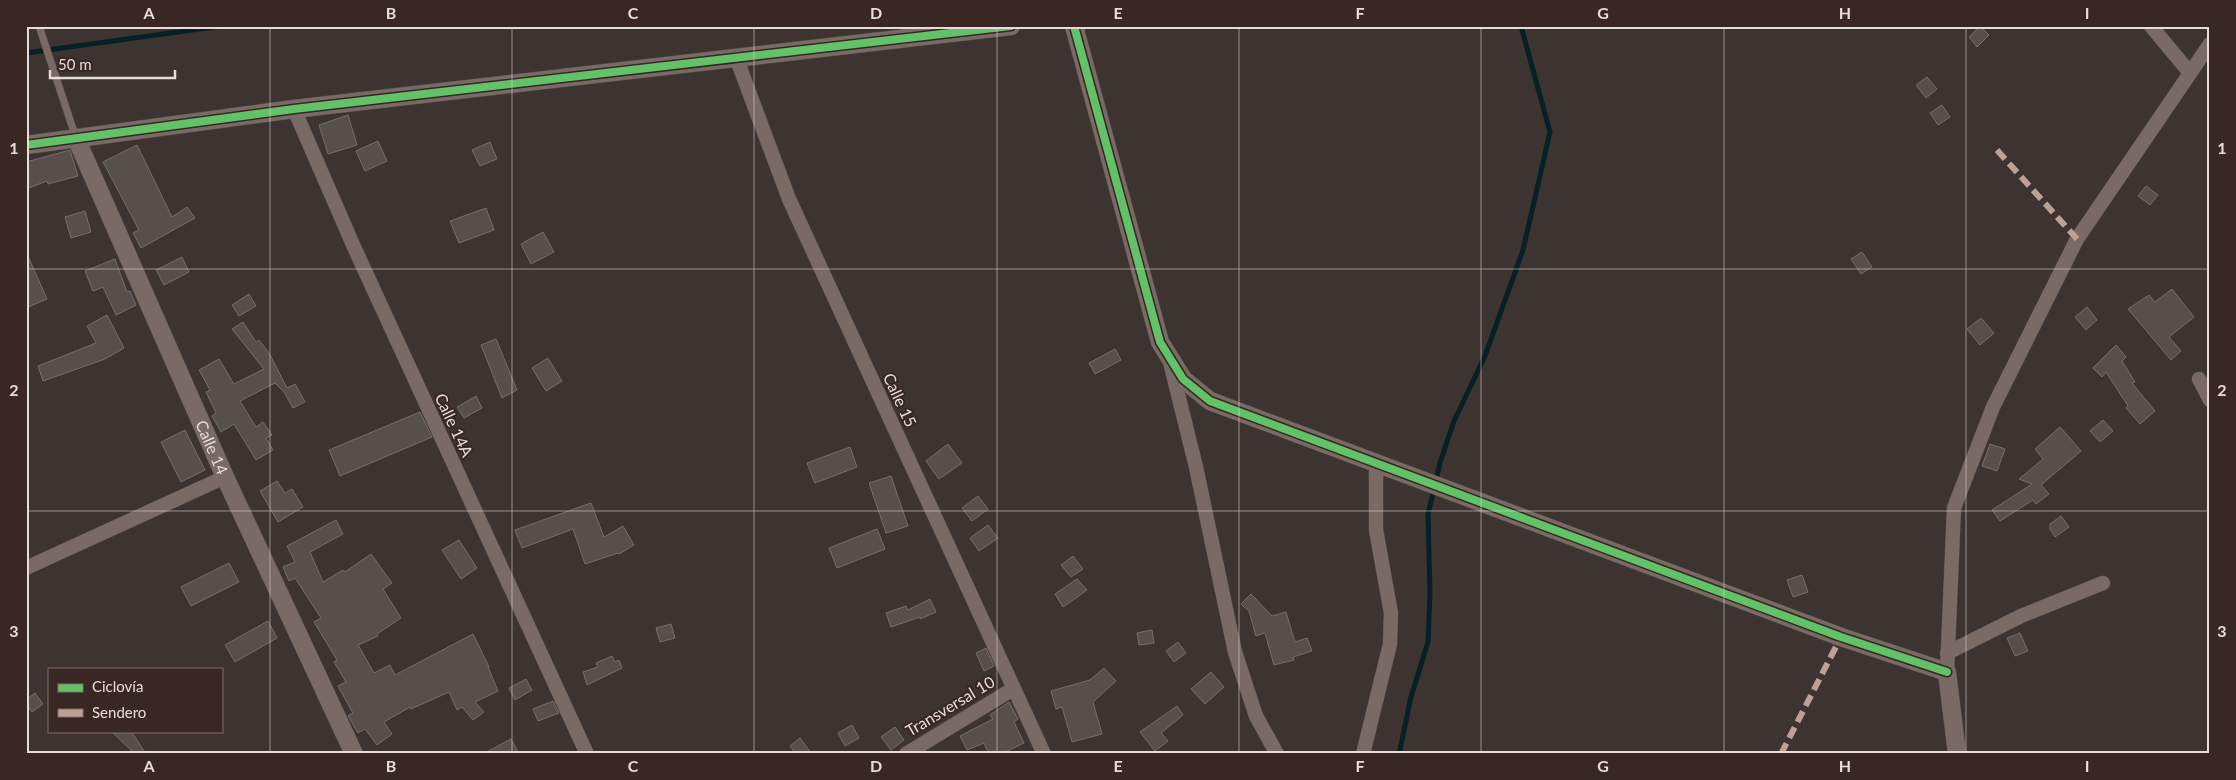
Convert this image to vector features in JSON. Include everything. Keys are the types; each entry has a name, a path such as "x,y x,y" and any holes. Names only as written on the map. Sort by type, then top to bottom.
{"street":[{"path":"26,145 294,109 736,56 1011,26"},
{"path":"1074,26 1160,342 1183,379 1210,400 1376,464 1841,637 1947,672"},
{"path":"2151,26 2190,72"},
{"path":"1957,754 1947,672 1954,508 1993,408 2077,238 2210,44"},
{"name":"Calle 15","path":"736,56 789,199 1044,754"},
{"name":"Calle 14A","path":"294,109 354,247 587,754"},
{"name":"Calle 14","path":"76,138 225,477 354,754"},
{"path":"1169,356 1196,467 1235,652 1256,716 1278,754"},
{"path":"2199,379 2210,400"},
{"path":"1363,754 1390,644 1391,613 1376,530 1376,464"},
{"path":"26,568 225,477"},
{"path":"1947,654 2021,616 2103,583"},
{"name":"Transversal 10","path":"906,754 1013,689"}],"lane":[{"path":"39,26 56,72 76,138"}],"building":[{"path":"1980,26 1989,35 1977,47 1969,37"},
{"path":"1927,77 1937,89 1926,98 1916,85"},
{"path":"1942,105 1950,117 1938,125 1930,113"},
{"path":"348,115 357,145 328,154 319,125"},
{"path":"378,141 387,161 365,171 356,151"},
{"path":"490,142 497,159 480,166 472,150"},
{"path":"137,145 172,217 187,207 195,218 141,248 133,233 139,230 103,162"},
{"path":"70,150 78,176 48,184 47,181 26,189 26,162"},
{"path":"2146,186 2158,195 2150,205 2138,196"},
{"path":"486,208 494,230 459,243 450,221"},
{"path":"85,211 91,232 71,238 65,217"},
{"path":"543,232 554,252 531,264 521,244"},
{"path":"26,252 47,299 26,308"},
{"path":"1862,252 1872,267 1861,274 1851,259"},
{"path":"182,257 189,272 164,285 156,270"},
{"path":"115,259 127,292 130,291 136,305 116,315 103,287 93,291 85,271"},
{"path":"2172,289 2194,317 2169,337 2181,351 2171,360 2128,309 2149,295 2155,302"},
{"path":"249,294 256,306 239,316 232,305"},
{"path":"2087,307 2097,320 2086,330 2075,317"},
{"path":"107,315 124,348 105,359 43,381 38,366 96,343 87,326"},
{"path":"1981,318 1994,333 1980,345 1967,329"},
{"path":"243,322 256,342 259,340 269,353 287,388 295,384 305,402 293,408 284,392 275,383 240,401 256,427 263,422 272,435 266,438 273,450 256,460 234,424 221,432 212,416 216,413 206,392 210,390 199,370 219,359 234,384 264,369 232,329"},
{"path":"496,339 517,390 502,398 481,345"},
{"path":"2116,345 2126,357 2122,361 2135,382 2132,383 2155,411 2140,424 2126,408 2128,406 2106,372 2102,377 2093,368"},
{"path":"1115,349 1121,360 1095,374 1089,363"},
{"path":"548,358 562,381 546,391 532,368"},
{"path":"476,396 482,408 464,418 457,407"},
{"path":"420,412 432,437 340,476 329,450"},
{"path":"2103,420 2113,431 2100,442 2090,431"},
{"path":"2060,427 2081,451 2041,485 2049,494 2036,504 2033,500 2000,521 1992,510 2032,484 2019,479 2043,459 2035,449"},
{"path":"185,430 205,470 181,482 161,442"},
{"path":"948,444 962,463 939,479 926,461"},
{"path":"1990,444 2005,449 1997,471 1982,466"},
{"path":"850,447 857,467 815,483 807,463"},
{"path":"891,476 908,526 886,533 869,483"},
{"path":"277,481 285,493 292,489 303,507 278,522 260,491"},
{"path":"978,496 988,509 972,521 962,508"},
{"path":"591,503 604,537 623,526 634,545 619,554 585,564 573,529 522,548 515,530"},
{"path":"2061,516 2069,527 2055,537 2050,529 2050,524"},
{"path":"336,520 343,534 310,552 323,582 343,570 345,572 371,554 392,583 383,589 401,618 377,634 378,636 358,645 374,673 390,665 395,675 473,634 498,691 475,702 484,712 473,720 462,707 457,710 449,692 411,709 410,707 384,722 392,734 377,745 365,729 358,733 348,716 353,713 338,686 346,682 334,662 337,660 314,622 321,618 295,578 289,581 283,567 295,562 287,546"},
{"path":"988,525 998,538 979,551 970,538"},
{"path":"877,529 885,549 837,568 829,548"},
{"path":"459,540 477,568 461,579 442,550"},
{"path":"1073,556 1083,569 1071,577 1061,565"},
{"path":"229,563 239,582 191,606 181,587"},
{"path":"1802,575 1808,592 1793,597 1787,580"},
{"path":"1077,579 1087,590 1063,607 1055,594"},
{"path":"1251,594 1272,616 1286,612 1295,642 1307,638 1312,651 1293,657 1294,660 1274,665 1265,633 1256,636 1249,611 1241,604"},
{"path":"930,599 936,612 920,619 920,617 891,627 886,613 906,606 908,610"},
{"path":"268,621 277,638 235,662 225,645"},
{"path":"671,624 675,638 660,642 656,628"},
{"path":"1152,630 1154,643 1139,645 1137,633"},
{"path":"2020,633 2028,651 2015,656 2007,638"},
{"path":"1178,642 1186,653 1174,662 1166,651"},
{"path":"986,648 994,666 984,671 976,653"},
{"path":"612,656 615,662 619,660 622,668 587,685 583,672 598,667 596,663"},
{"path":"1104,668 1116,681 1093,702 1102,734 1072,742 1062,707 1056,709 1051,691 1090,680"},
{"path":"1211,672 1224,687 1205,704 1191,689"},
{"path":"526,679 532,690 515,700 509,688"},
{"path":"35,693 43,704 32,712 26,704 26,700"},
{"path":"553,701 559,713 538,721 533,709"},
{"path":"1009,702 1018,719 1014,722 1024,743 1001,754 989,754 984,743 967,750 960,736 993,719 990,715"},
{"path":"1177,706 1183,715 1161,733 1168,741 1155,751 1140,732"},
{"path":"852,725 859,738 845,746 838,733"},
{"path":"895,727 904,740 891,750 881,737"},
{"path":"112,732 132,732 146,754 135,754"},
{"path":"800,738 812,754 796,754 790,746"},
{"path":"511,739 519,754 483,754"}],"waterway":[{"path":"26,53 221,26"},
{"path":"1399,754 1411,697 1428,642 1430,593 1428,514 1440,463 1454,421 1485,356 1523,250 1550,132 1521,26"}],"marked path":[{"path":"1997,150 2077,239"},
{"path":"1781,754 1841,637"}],"cycle path":[{"path":"26,145 294,109 1011,26"},
{"path":"1074,26 1160,342 1183,379 1210,401 1841,637 1947,672"}]}
